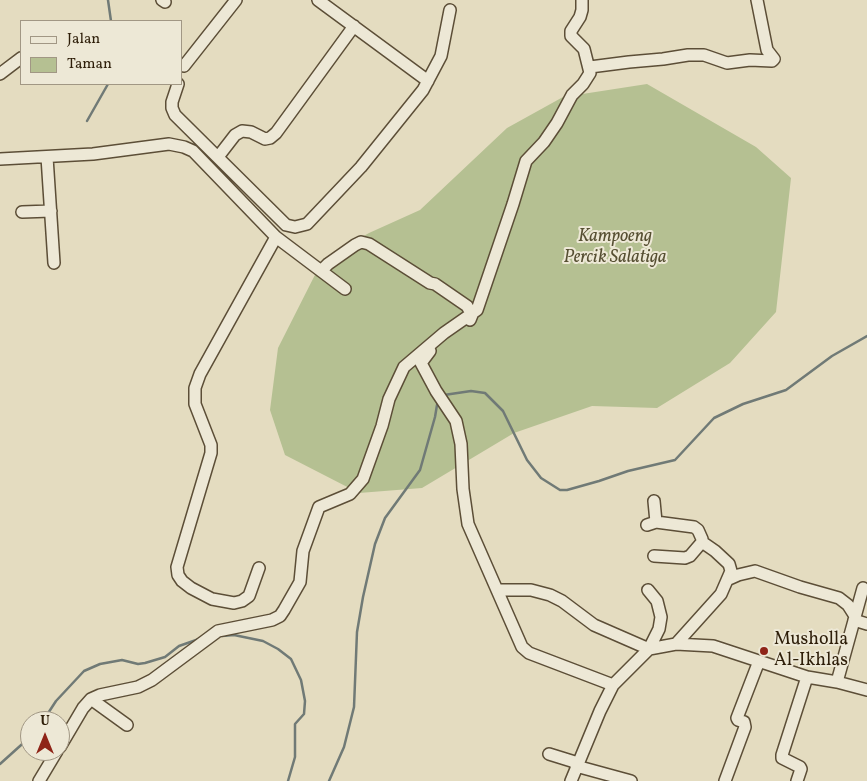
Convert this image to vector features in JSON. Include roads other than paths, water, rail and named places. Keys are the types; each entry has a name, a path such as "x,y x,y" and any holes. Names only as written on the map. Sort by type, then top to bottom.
{"street":[{"path":"182,69 236,0"},
{"path":"318,0 428,81"},
{"path":"582,0 580,17 570,31 571,36 584,48 590,73 572,95 544,142 526,162 476,310 469,322 428,354 421,362 436,391 456,421 461,444 463,489 468,524 522,647 529,653 613,686"},
{"path":"590,67 663,60 688,55 704,55 727,63 750,60 772,61 774,58 767,50 758,0"},
{"path":"178,85 172,102 175,115 286,225 295,227 307,224 362,167 423,90 441,56 450,10"},
{"path":"218,156 235,135 242,131 251,132 265,139 270,138 276,133 354,26"},
{"path":"0,74 20,59"},
{"path":"0,159 93,154 169,144 184,147 192,152 276,236 345,289"},
{"path":"47,157 54,263"},
{"path":"22,212 50,211"},
{"path":"259,568 249,596 242,602 234,603 212,599 191,588 178,575 177,567 211,453 211,445 194,404 194,388 276,236"},
{"path":"321,271 335,258 361,242 369,244 467,306 472,315"},
{"path":"70,729 91,699 138,686 152,680 214,633 272,620 280,616 300,582 303,551 319,507 350,494 363,479 382,426 389,399 404,367 444,333 472,315"},
{"path":"654,501 652,523 694,527 701,535 702,542 690,556 685,558 654,556"},
{"path":"676,644 721,594 729,579 731,571 729,564 715,550 702,542"},
{"path":"729,579 755,571 839,598 848,605 854,618 867,624"},
{"path":"836,682 863,588"},
{"path":"497,590 531,590 550,595 562,601 594,625 649,649 676,644 713,646 806,677 867,690"},
{"path":"571,781 600,711 613,686 649,649 659,629 661,617 657,601 648,590"},
{"path":"725,781 745,727 744,722 737,718 759,661"},
{"path":"797,781 801,770 800,767 782,758 782,755 806,677"},
{"path":"91,699 127,725"},
{"path":"549,754 631,781"},
{"path":"39,781 51,761"}],"waterway":[{"path":"108,0 111,20"},
{"path":"87,121 107,85"},
{"path":"444,395 471,391 485,393 503,411 527,460 541,478 560,490 567,490 628,471 675,460 714,418 743,404 786,390 832,356 867,336"},
{"path":"329,781 344,747 354,707 357,632 375,544 385,518 420,470 439,401"},
{"path":"222,636 234,635 263,641 278,649 291,659 301,680 305,701 304,714 295,724 295,757 288,781"},
{"path":"50,711 56,701 84,671 100,664 122,660 138,664 145,663 165,657 179,646 199,639"},
{"path":"0,764 20,746"}],"place":[{"name":"Musholla Al-Ikhlas","path":"764,651"}],"park label":[{"name":"Kampoeng Percik Salatiga","path":"615,248"}]}
